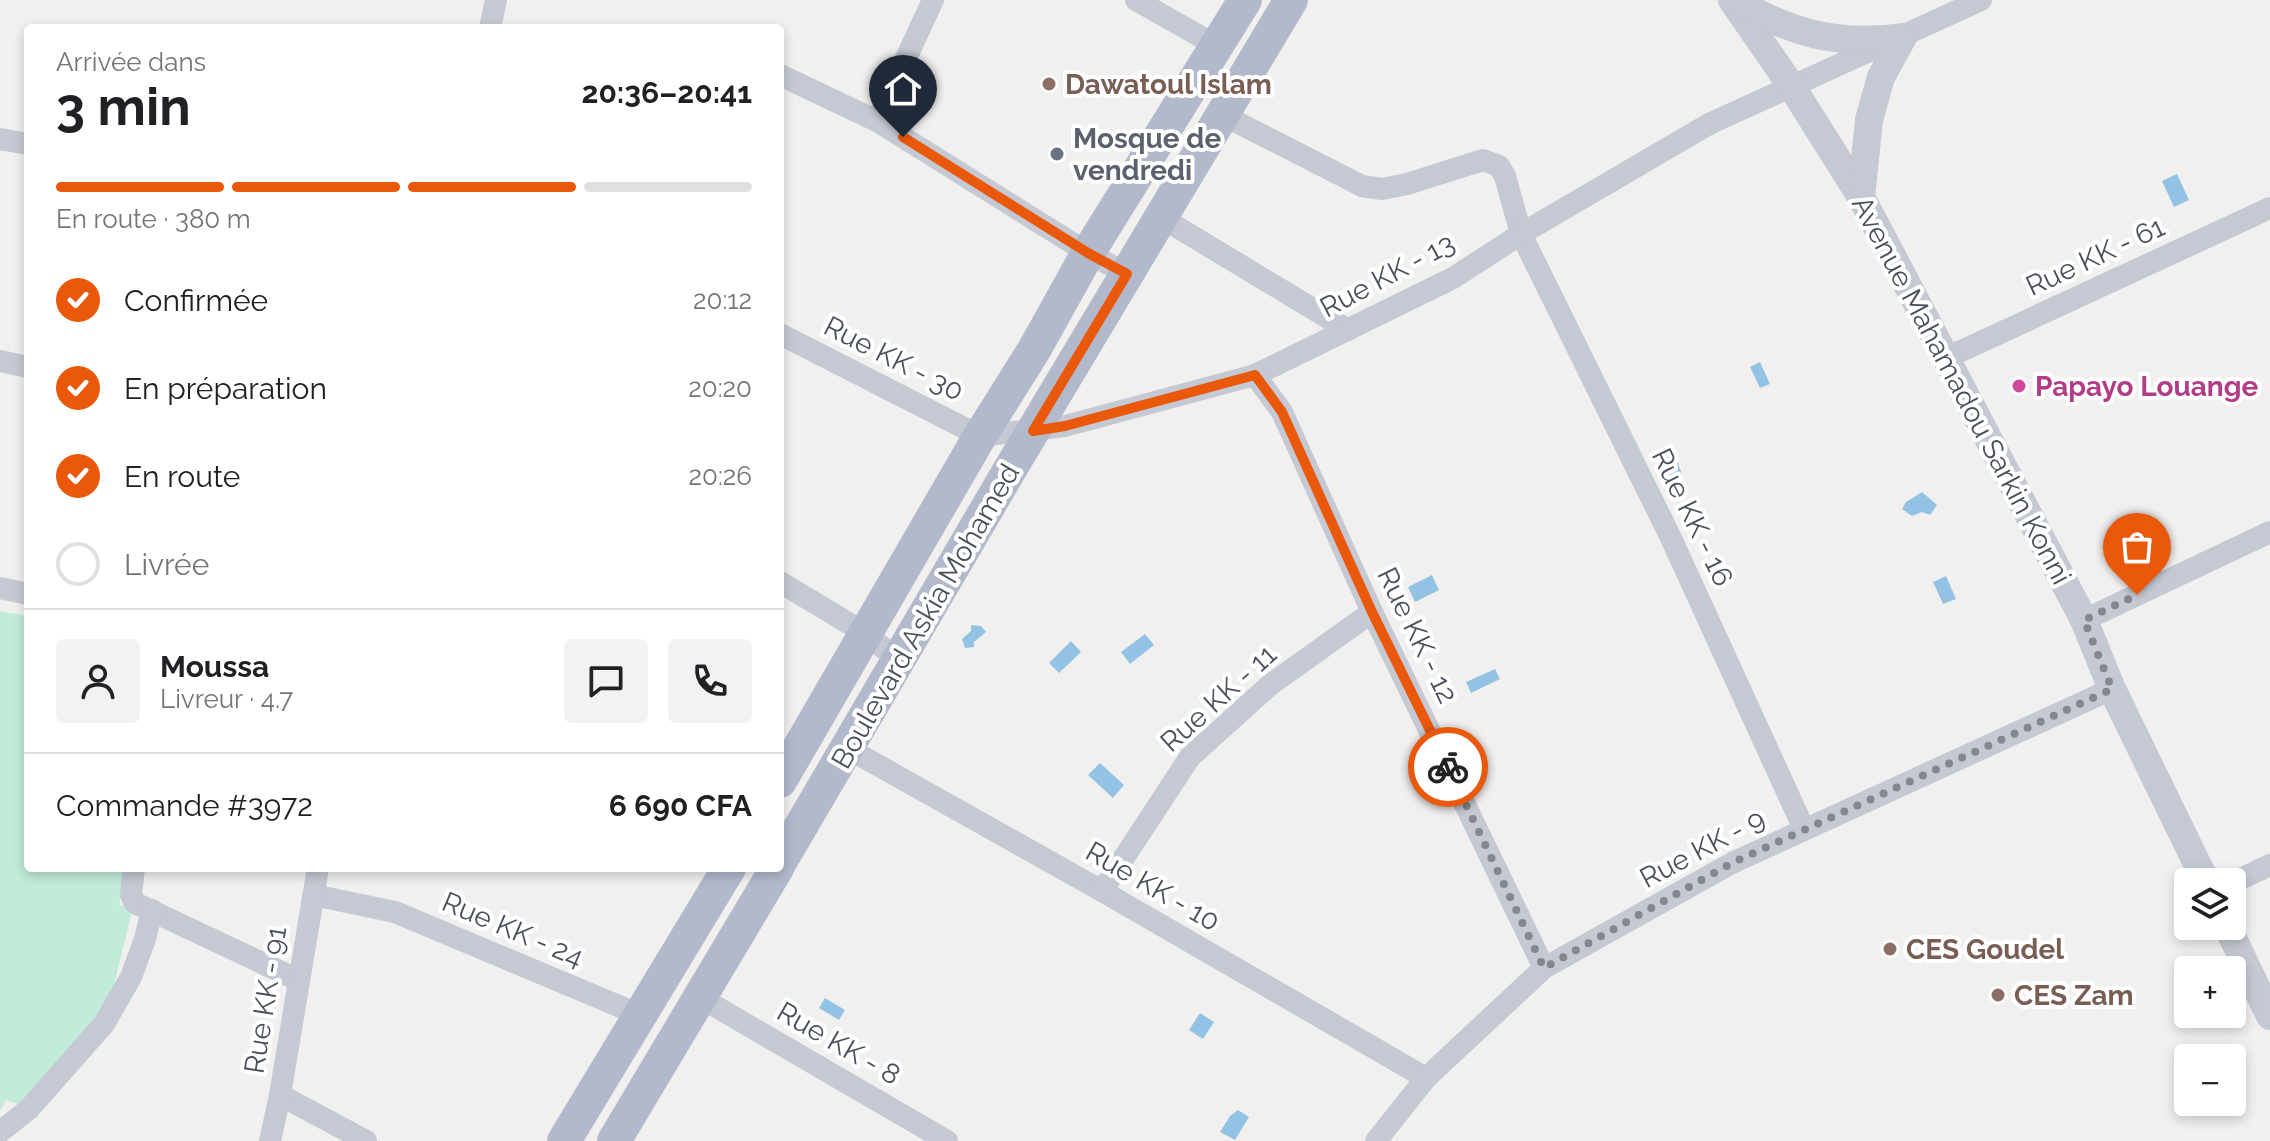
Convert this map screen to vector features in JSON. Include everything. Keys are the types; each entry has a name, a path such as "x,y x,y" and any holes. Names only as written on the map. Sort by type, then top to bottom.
{"main road":[{"name":"Boulevard Askia Mohamed","path":"784,774 1088,253 1245,0"},
{"name":"Boulevard Askia Mohamed","path":"784,855 1291,0"},
{"path":"564,1141 727,872"},
{"path":"614,1141 775,872"}],"street":[{"path":"877,121 933,0"},
{"path":"1136,0 1217,46"},
{"path":"1733,0 1796,31 1841,41 1869,42 1903,37"},
{"name":"Avenue Mahamadou Sarkin Konni","path":"1733,0 1861,197 2084,620 2112,689 2199,868"},
{"name":"Rue KK - 13","path":"980,436 1065,426 1255,375 1453,278 1521,234 1709,124 1981,0"},
{"path":"1861,197 1869,120 1881,77 1903,37"},
{"path":"784,77 877,121 1088,253 1127,274"},
{"name":"Rue KK - 16","path":"1223,115 1362,186 1382,189 1483,160 1494,162 1505,176 1521,234 1670,536 1804,829"},
{"path":"0,139 24,143"},
{"name":"Rue KK - 61","path":"1946,358 2270,208"},
{"path":"1162,218 1348,330"},
{"name":"Rue KK - 30","path":"784,336 980,436"},
{"path":"0,361 24,366"},
{"name":"Rue KK - 12","path":"1255,375 1282,412 1372,612 1544,968"},
{"path":"2084,620 2270,532"},
{"path":"784,584 865,633 898,660"},
{"path":"0,588 24,593"},
{"name":"Rue KK - 11","path":"1102,891 1190,757 1270,685 1372,612"},
{"name":"Rue KK - 9","path":"1376,1141 1426,1078 1544,968 1732,863 2112,689"},
{"name":"Rue KK - 10","path":"849,749 1426,1078"},
{"path":"2246,876 2270,865"},
{"path":"134,872 132,899 298,980"},
{"name":"Rue KK - 91","path":"270,1141 317,872"},
{"name":"Rue KK - 24","path":"313,895 395,912 640,1015"},
{"path":"0,1132 29,1109 104,1024 131,977 152,910"},
{"path":"2234,940 2270,1016"},
{"name":"Rue KK - 8","path":"701,998 947,1141"},
{"path":"280,1095 366,1141"}],"green space":[{"path":"0,611 24,615 24,872 126,872 119,905 133,908 108,1009 26,1107 6,1100 0,1111"}],"water":[{"path":"2177,174 2189,200 2174,207 2162,181"},
{"path":"1760,362 1770,384 1760,388 1750,367"},
{"path":"1674,454 1682,474 1669,479 1660,460"},
{"path":"1922,492 1937,505 1930,515 1922,512 1912,516 1902,509 1906,502"},
{"path":"1432,575 1439,590 1415,602 1408,587"},
{"path":"1946,576 1956,599 1943,604 1933,582"},
{"path":"971,625 981,626 986,632 974,642 974,647 965,648 962,639 971,631"},
{"path":"1145,634 1154,645 1130,664 1121,652"},
{"path":"1071,641 1081,652 1059,673 1049,663"},
{"path":"1495,669 1500,679 1471,693 1466,682"},
{"path":"1100,763 1124,785 1113,798 1088,775"},
{"path":"825,998 845,1010 839,1020 819,1008"},
{"path":"1200,1013 1214,1022 1203,1039 1189,1030"},
{"path":"1238,1110 1249,1117 1235,1140 1220,1132"}],"way so far":[{"path":"1448,767 1544,968 1732,863 2112,689 2084,620 2137,595"}],"place":[{"name":"Dawatoul Islam","path":"1049,84"},
{"name":"Mosque de vendredi","path":"1057,154"},
{"name":"Papayo Louange","path":"2019,386"},
{"name":"CES Goudel","path":"1890,949"},
{"name":"CES Zam","path":"1998,995"}],"route":[{"path":"903,137 1088,253 1127,274 1033,431 1065,426 1255,375 1282,412 1372,612 1448,767"}]}
